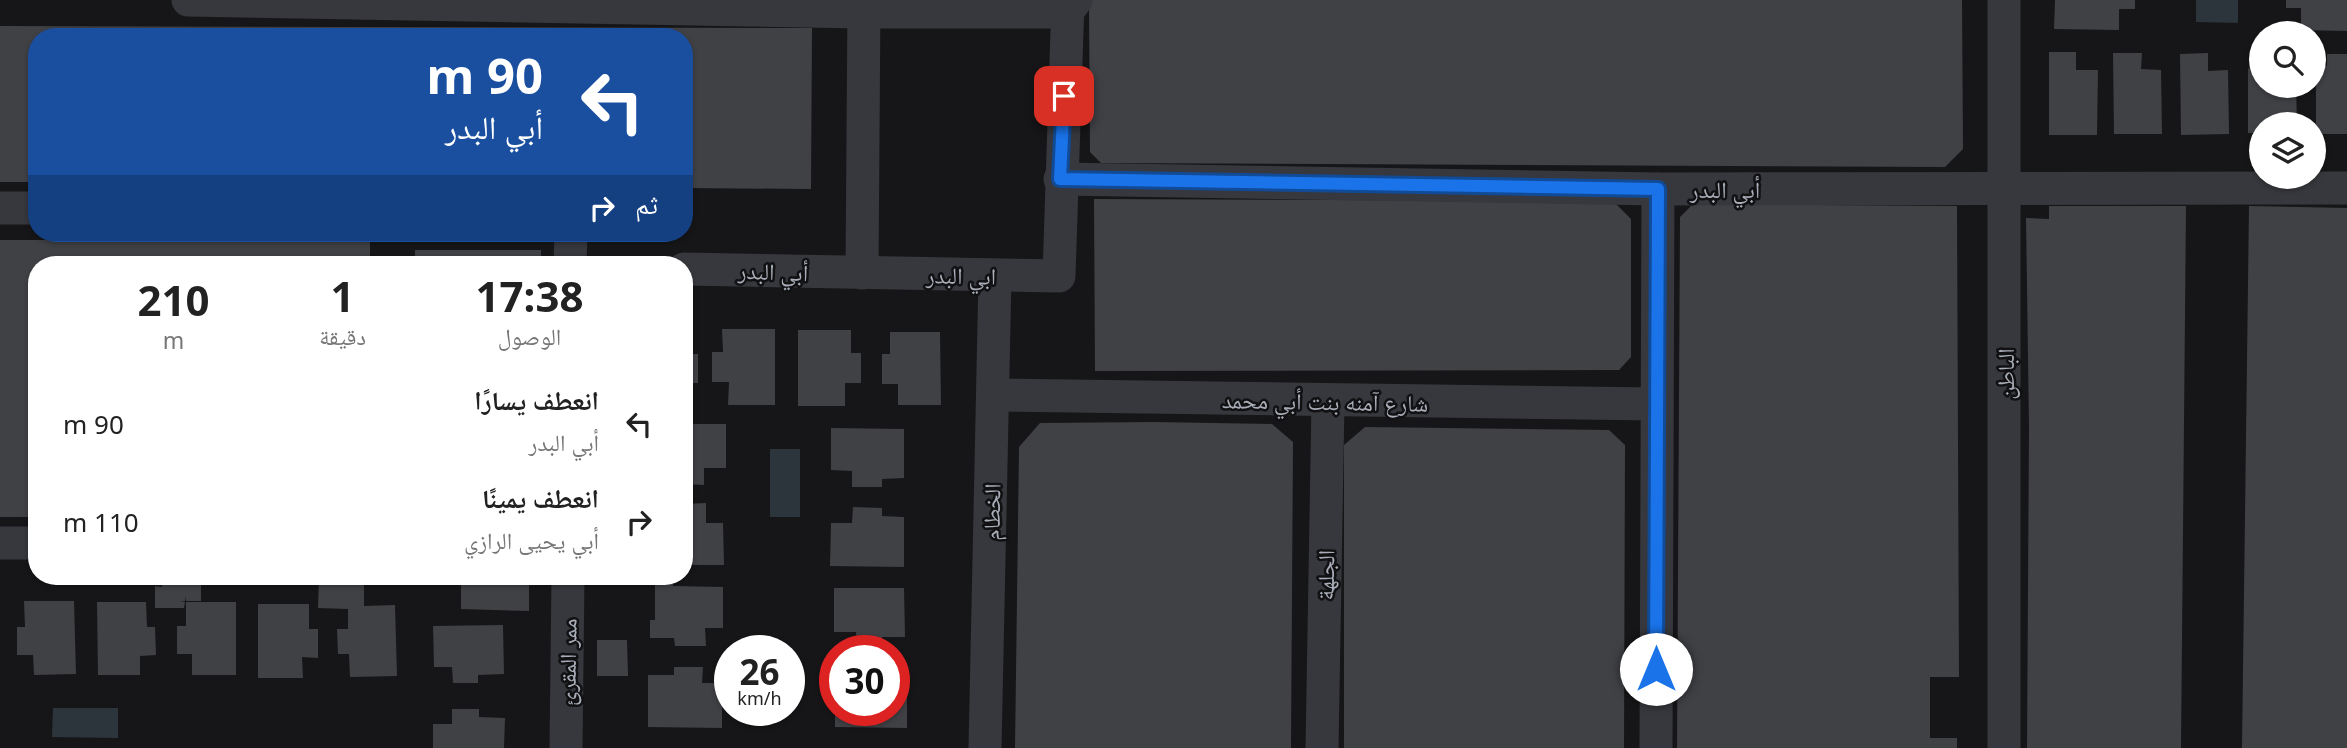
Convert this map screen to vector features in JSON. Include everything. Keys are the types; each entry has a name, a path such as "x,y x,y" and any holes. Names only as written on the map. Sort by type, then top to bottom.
{"street":[{"path":"188,0 863,6 1070,4 1060,179"},
{"name":"الباطن","path":"2004,0 2004,748"},
{"path":"862,273 863,6"},
{"name":"أبي البدر","path":"1060,179 1658,189 2347,188"},
{"name":"ابي البدر","path":"862,273 1059,276 1060,179"},
{"path":"1656,748 1658,189"},
{"path":"0,208 28,208"},
{"name":"أبي البدر","path":"693,269 862,273"},
{"name":"الخطام","path":"985,748 995,276"},
{"name":"شارع آمنه بنت أبي محمد","path":"993,396 1656,404"},
{"name":"الجلهة","path":"1322,748 1328,401"},
{"path":"0,543 28,543"},
{"name":"ممر المقرئ","path":"566,748 568,585"}],"shaded area":[{"path":"2196,0 2238,0 2238,23 2196,22"},
{"path":"770,449 800,449 800,517 770,517"},
{"path":"53,708 118,708 118,738 52,737"}],"building":[{"path":"1092,0 1962,0 1963,149 1945,167 1101,163 1090,152 1089,4"},
{"path":"2055,0 2135,0 2135,9 2119,9 2119,30 2054,29"},
{"path":"2286,0 2347,0 2347,31 2326,31 2326,21 2301,21 2301,8 2286,8"},
{"path":"0,26 812,28 811,189 693,188 693,28 28,28 28,182 0,182"},
{"path":"2049,52 2076,52 2076,70 2098,70 2097,135 2049,135"},
{"path":"2113,53 2142,53 2141,69 2161,70 2162,134 2114,134"},
{"path":"2208,53 2208,71 2228,70 2229,134 2181,135 2180,54"},
{"path":"2327,54 2347,54 2347,134 2326,134 2326,112 2316,112 2316,98 2326,98"},
{"path":"2248,68 2249,98 2296,98 2297,112 2249,112 2248,133"},
{"path":"1094,199 1613,201 1631,219 1631,357 1619,370 1095,371"},
{"path":"1693,204 1957,206 1959,677 1930,677 1930,738 1957,738 1957,748 1677,748 1680,217"},
{"path":"2049,206 2186,206 2181,748 2027,748 2029,427 2026,218 2049,219"},
{"path":"2249,206 2347,208 2347,748 2242,748"},
{"path":"0,240 370,242 370,256 28,256 28,517 0,517"},
{"path":"415,250 541,250 541,256 415,256"},
{"path":"722,329 775,329 775,405 728,405 729,382 712,382 712,352 723,352"},
{"path":"798,330 851,330 851,353 861,353 861,383 845,383 845,406 798,406"},
{"path":"890,332 940,332 941,405 898,405 898,384 882,384 882,354 890,354"},
{"path":"693,354 698,354 698,383 693,383"},
{"path":"1040,423 1272,424 1293,442 1291,748 1015,748 1019,447"},
{"path":"693,424 726,424 726,468 704,468 704,485 693,484"},
{"path":"1365,427 1609,430 1625,445 1624,748 1344,748 1344,445"},
{"path":"831,428 904,429 904,478 882,479 882,487 852,487 852,471 831,470"},
{"path":"706,503 706,523 723,523 724,565 693,565 693,504"},
{"path":"853,507 882,508 882,516 904,517 904,567 830,566 831,523 852,523"},
{"path":"201,585 201,601 186,601 185,597 185,601 180,601 185,602 184,608 155,608 155,586"},
{"path":"319,585 364,585 364,606 395,605 397,676 350,677 349,654 338,654 337,629 348,629 348,609 318,608"},
{"path":"461,585 529,585 529,611 461,609"},
{"path":"655,585 723,587 723,628 705,628 706,646 675,646 674,638 650,638 650,620 655,620"},
{"path":"834,588 904,588 905,635 834,632"},
{"path":"24,601 74,601 76,674 34,675 33,655 17,655 17,627 25,627"},
{"path":"97,602 146,602 147,627 155,627 156,655 140,656 140,675 98,675"},
{"path":"186,602 236,602 236,675 192,675 192,654 177,654 177,626 186,626"},
{"path":"258,604 309,604 309,629 318,629 318,658 302,657 303,678 258,678"},
{"path":"503,625 504,674 478,675 478,683 453,683 452,667 434,667 433,626"},
{"path":"597,640 627,640 628,676 597,676"},
{"path":"674,667 703,667 702,683 714,683 714,726 722,728 648,727 648,675 674,675"},
{"path":"452,709 479,709 479,717 505,718 504,748 433,748 433,724 452,724"},
{"path":"907,726 907,728 835,727"}],"route":[{"path":"1064,96 1060,179 1658,189 1656,669"}]}
